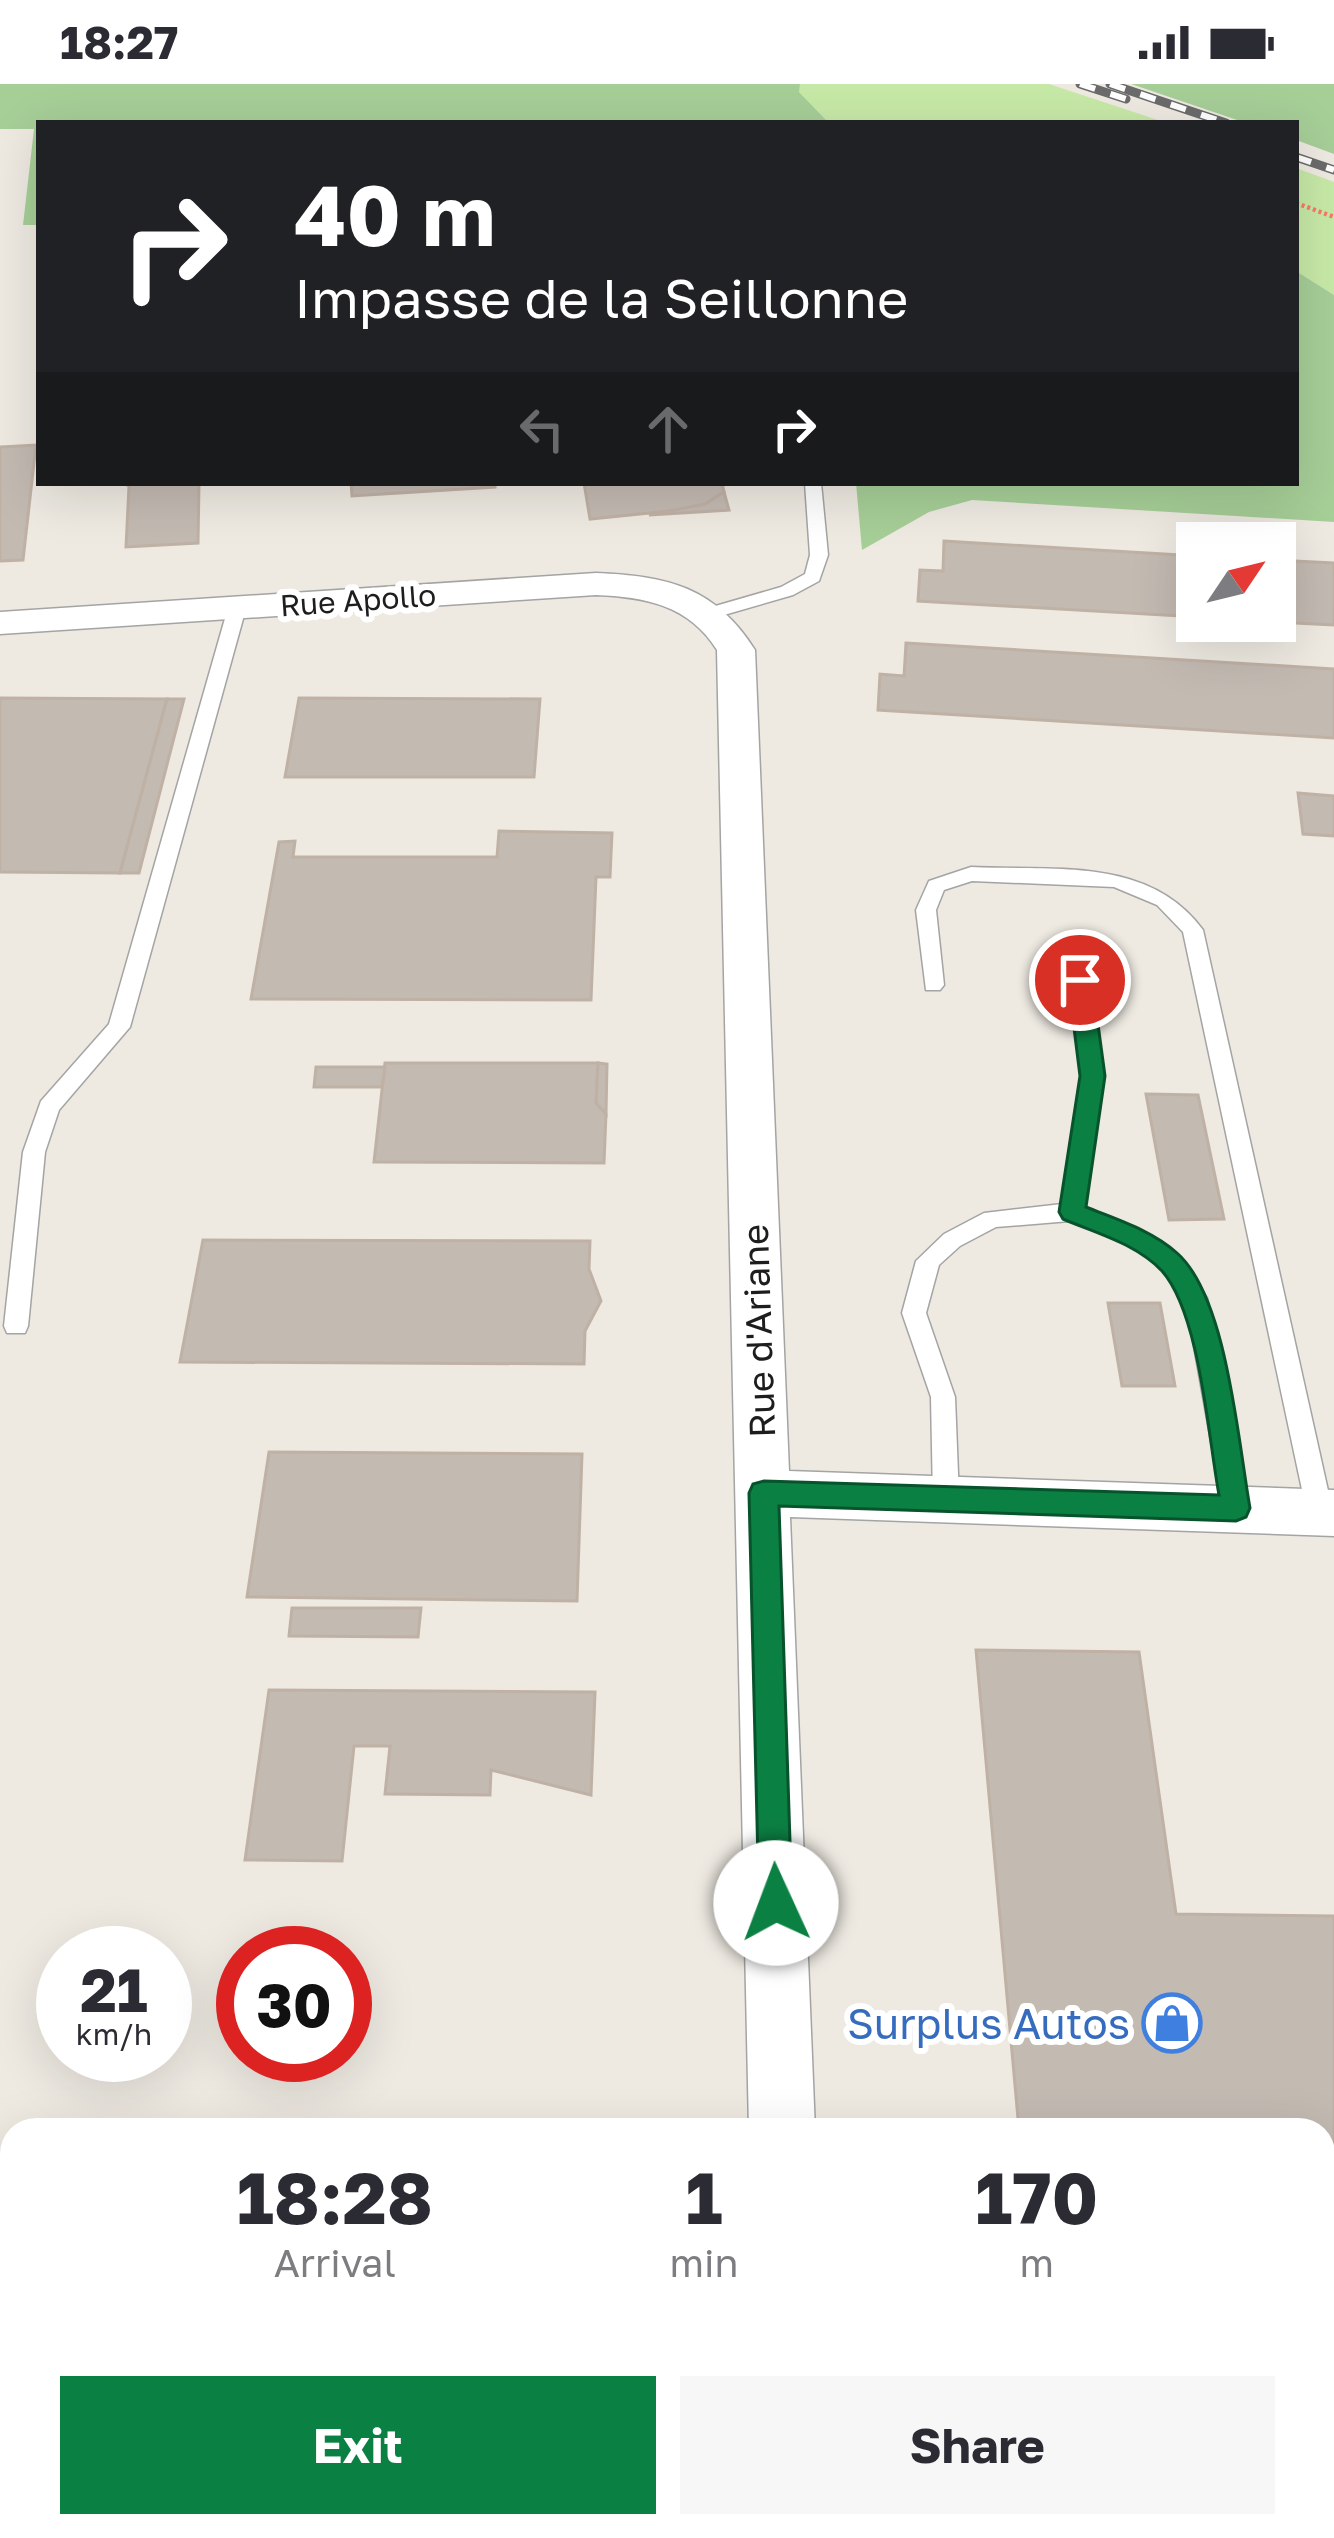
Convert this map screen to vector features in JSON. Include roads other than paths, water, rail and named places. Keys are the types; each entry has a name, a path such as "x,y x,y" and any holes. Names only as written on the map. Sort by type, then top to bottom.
{"street":[{"name":"Rue Apollo","path":"0,623 596,584 674,593 711,614"},
{"name":"Rue d'Ariane","path":"711,614 736,650 782,2118"},
{"path":"764,1493 1327,1513"}],"lane":[{"path":"711,614 787,591 813,578 819,555 813,486"},
{"path":"16,1326 34,1152 49,1107 119,1027 237,608"},
{"path":"933,985 926,910 936,886 970,874 1118,880 1164,900 1193,931 1327,1513"},
{"path":"1072,1212 1093,1076 1080,980"},
{"path":"946,1499 943,1397 914,1313 928,1262 952,1240 992,1219 1072,1212 1133,1237 1170,1262 1199,1305 1236,1508"}],"railway":[{"path":"1080,84 1126,99"},
{"path":"1110,84 1217,120"},
{"path":"1299,158 1334,170"}],"place":[{"name":"Surplus Autos","path":"1172,2023"}]}
